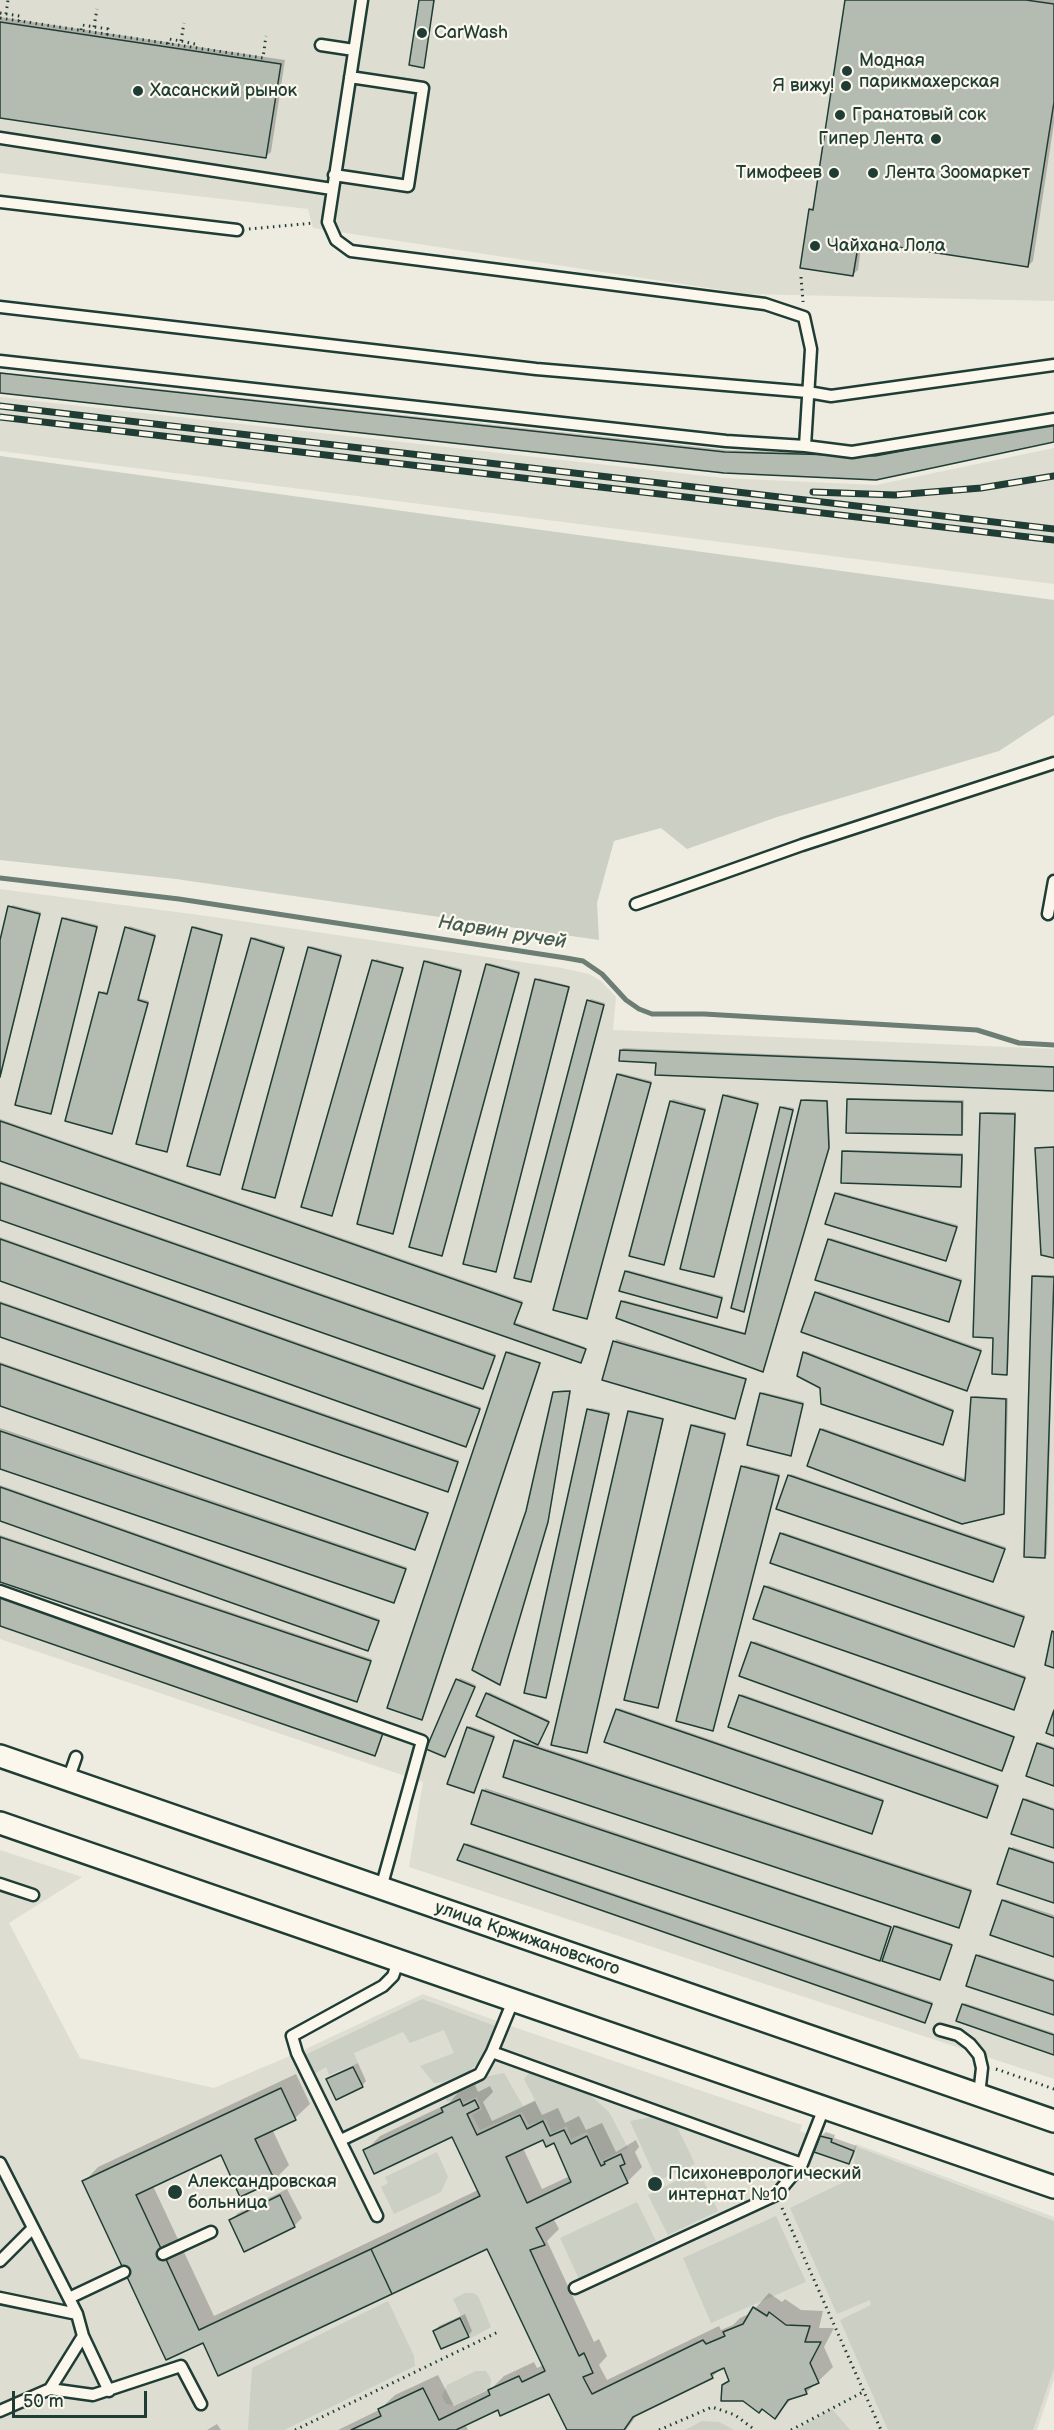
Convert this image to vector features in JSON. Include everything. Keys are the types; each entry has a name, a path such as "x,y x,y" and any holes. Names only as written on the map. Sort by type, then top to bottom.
{"street":[{"name":"улица Кржижановского","path":"0,1756 1054,2121"},
{"path":"0,1823 1054,2187"}],"lane":[{"path":"362,0 328,222 336,240 351,251 765,304 804,317 811,349 804,446"},
{"path":"321,45 354,50"},
{"path":"334,175 408,186 423,88 350,77"},
{"path":"0,138 332,189"},
{"path":"0,202 237,230"},
{"path":"0,307 536,369 808,392 831,396 1054,365"},
{"path":"0,361 726,441 804,446 852,452 1054,419"},
{"path":"636,904 802,845 1054,763"},
{"path":"1048,915 1054,882"},
{"path":"0,1591 422,1741 381,1888"},
{"path":"68,1780 76,1757"},
{"path":"0,1884 33,1895"},
{"path":"377,2216 297,2053 292,2036 382,1986 393,1976 398,1962"},
{"path":"341,2140 480,2073 492,2052 513,2001"},
{"path":"940,2030 958,2035 979,2055 982,2068 979,2095"},
{"path":"492,2052 802,2164"},
{"path":"575,2288 776,2195 802,2164 824,2108"},
{"path":"0,2163 77,2314 83,2336 109,2391"},
{"path":"0,2261 33,2228"},
{"path":"163,2254 211,2232"},
{"path":"69,2298 124,2272"},
{"path":"0,2298 77,2314"},
{"path":"50,2389 83,2336"},
{"path":"0,2412 50,2389 93,2395 181,2366 201,2404"}],"path":[{"path":"6,14 8,0"},
{"path":"94,27 97,9"},
{"path":"0,13 20,16 19,21"},
{"path":"0,18 263,58 266,36"},
{"path":"181,41 184,23"},
{"path":"81,31 82,25 108,29 107,35"},
{"path":"168,44 169,39 195,44 195,48"},
{"path":"237,230 328,222"},
{"path":"801,277 804,317"},
{"path":"982,2068 997,2069 1054,2090"},
{"path":"776,2195 881,2430"},
{"path":"295,2430 498,2332"},
{"path":"791,2430 865,2391"},
{"path":"659,2430 712,2407 735,2415 755,2430"}],"shaded area":[{"path":"0,0 1054,0 1054,301 748,294 313,228 308,209 0,173"},
{"path":"0,397 723,478 876,485 1054,448 1054,584 0,451"},
{"path":"0,456 1054,600 1054,715 999,751 777,817 687,849 661,828 614,841 597,903 599,940 176,879 0,860"},
{"path":"0,889 207,916 562,968 589,974 601,981 616,997 613,1030 1054,1049 1054,2079 409,1867 423,1782 0,1639"},
{"name":"Психоневрологический интернат №10","path":"0,1850 82,1877 9,1923 80,2058 214,2088 297,2053 423,1994 802,2125 800,2131 819,2139 853,2150 856,2144 1054,2217 1054,2379 1037,2430 0,2430"},
{"path":"422,1999 498,2027 480,2061 468,2072 443,2082 434,2083 420,2066 454,2053 444,2030 410,2043 403,2032 354,2053 358,2063 329,2075 326,2067 314,2074 305,2055"},
{"path":"530,2072 572,2086 591,2096 609,2112 628,2148 601,2161 587,2132 571,2139 567,2126 552,2133 546,2119 529,2125 522,2112 480,2130 472,2115 482,2109 477,2097 464,2102 461,2097 447,2102 445,2096 484,2077 504,2073 523,2106 535,2100 524,2079"},
{"path":"656,2116 671,2120 677,2127 695,2164 657,2181 630,2121"},
{"path":"857,2147 1054,2221 1054,2368 1033,2430 888,2430 840,2320 871,2305 870,2300 837,2314 790,2208 850,2179"},
{"path":"437,2152 448,2177 441,2192 394,2214 381,2187 388,2183 385,2177"},
{"path":"698,2170 718,2211 668,2235 648,2195"},
{"path":"637,2202 656,2241 579,2279 560,2238"},
{"path":"776,2216 806,2282 711,2323 683,2258"},
{"path":"465,2293 478,2296 491,2327 471,2338 453,2299"},
{"path":"388,2301 414,2356 415,2366 284,2430 248,2430 252,2368"},
{"path":"476,2371 486,2371 491,2379 490,2388 456,2405 446,2404 442,2396 447,2385"},
{"path":"832,2409 850,2430 796,2430"},
{"path":"702,2421 719,2422 734,2430 685,2430"}],"building":[{"name":"CarWash","path":"419,0 434,0 424,68 409,65"},
{"name":"Гипер Лента","path":"845,0 1026,0 1054,4 1054,102 1028,267 859,241 853,276 800,268 809,209 813,210"},
{"name":"Хасанский рынок","path":"0,22 281,64 266,158 0,118"},
{"path":"0,373 725,452 875,456 1054,422 1054,442 876,480 724,473 0,393"},
{"path":"8,906 40,914 0,1077 0,940"},
{"path":"62,918 97,927 51,1114 15,1105"},
{"path":"125,927 155,936 138,1000 148,1003 112,1134 65,1121 99,992 107,994"},
{"path":"192,927 222,935 167,1152 136,1144"},
{"path":"251,938 284,948 220,1175 187,1166"},
{"path":"308,947 341,956 275,1198 242,1189"},
{"path":"372,960 403,968 332,1216 301,1207"},
{"path":"424,961 461,971 393,1234 357,1224"},
{"path":"486,964 519,973 442,1256 409,1247"},
{"path":"535,979 569,987 496,1272 463,1264"},
{"path":"587,1000 604,1005 531,1282 514,1278"},
{"path":"620,1050 1054,1067 1054,1091 655,1075 656,1063 619,1061"},
{"path":"617,1074 651,1083 587,1319 553,1310"},
{"path":"723,1095 758,1104 714,1277 680,1269"},
{"path":"847,1099 962,1102 962,1135 846,1133"},
{"path":"801,1100 827,1101 829,1148 763,1372 616,1318 621,1301 745,1334"},
{"path":"670,1101 705,1110 664,1265 629,1256"},
{"path":"780,1107 793,1110 744,1312 731,1308"},
{"path":"980,1113 1015,1114 1007,1375 992,1374 993,1338 973,1337"},
{"path":"0,1121 522,1303 514,1324 586,1349 581,1363 0,1161"},
{"path":"1054,1147 1054,1258 1041,1255 1035,1148"},
{"path":"842,1151 962,1155 961,1187 841,1183"},
{"path":"0,1183 495,1356 483,1389 0,1220"},
{"path":"835,1193 957,1227 946,1261 825,1224"},
{"path":"0,1239 480,1409 466,1447 0,1281"},
{"path":"828,1239 961,1281 949,1322 815,1280"},
{"path":"625,1271 722,1298 717,1318 619,1291"},
{"path":"1032,1276 1054,1277 1045,1558 1024,1557"},
{"path":"815,1292 981,1351 967,1391 801,1332"},
{"path":"0,1303 458,1462 448,1492 0,1337"},
{"path":"613,1341 746,1379 735,1419 602,1380"},
{"path":"506,1352 540,1363 422,1720 387,1708"},
{"path":"803,1352 953,1411 943,1445 821,1404 820,1388 797,1376"},
{"path":"0,1364 428,1513 415,1550 0,1406"},
{"path":"570,1391 548,1522 500,1685 472,1670 526,1511 553,1392"},
{"path":"760,1393 803,1404 791,1456 747,1445"},
{"path":"971,1397 1006,1399 1004,1514 962,1524 807,1466 820,1429 965,1481"},
{"path":"587,1409 609,1414 546,1698 524,1693"},
{"path":"628,1411 663,1419 587,1753 551,1745"},
{"path":"691,1425 725,1434 658,1708 624,1700"},
{"path":"0,1431 406,1569 394,1603 0,1469"},
{"path":"741,1466 779,1476 713,1731 676,1721"},
{"path":"788,1475 1005,1549 993,1582 776,1509"},
{"path":"0,1487 379,1621 368,1651 0,1521"},
{"path":"780,1533 1024,1617 1014,1647 770,1563"},
{"path":"0,1537 371,1661 357,1702 0,1582"},
{"path":"764,1586 1025,1678 1014,1710 753,1619"},
{"path":"0,1597 383,1733 375,1756 0,1626"},
{"path":"1052,1631 1054,1632 1054,1668 1045,1665"},
{"path":"751,1642 1014,1737 1002,1771 739,1676"},
{"path":"456,1679 475,1687 445,1757 426,1749"},
{"path":"486,1693 549,1722 538,1745 476,1716"},
{"path":"739,1695 998,1786 987,1818 728,1727"},
{"path":"616,1709 883,1801 872,1834 604,1742"},
{"path":"1054,1710 1054,1736 1046,1733"},
{"path":"467,1727 494,1737 474,1793 447,1784"},
{"path":"514,1740 971,1891 959,1928 503,1777"},
{"path":"1037,1743 1054,1749 1054,1786 1026,1776"},
{"path":"482,1790 891,1927 880,1961 471,1824"},
{"path":"1023,1799 1054,1810 1054,1848 1011,1834"},
{"path":"464,1844 932,2004 925,2023 457,1860"},
{"path":"1009,1848 1054,1863 1054,1903 997,1884"},
{"path":"1002,1900 1054,1918 1054,1957 990,1935"},
{"path":"894,1926 952,1945 940,1980 882,1961"},
{"path":"976,1955 1054,1981 1054,2015 966,1986"},
{"path":"962,2004 1054,2035 1054,2055 956,2021"},
{"path":"353,2067 363,2087 336,2100 326,2079"},
{"path":"281,2088 296,2120 255,2139 275,2181 240,2197 221,2155 136,2195 199,2330 371,2249 392,2294 218,2376 203,2343 166,2360 82,2181"},
{"path":"460,2099 463,2106 475,2100 479,2108 467,2114 477,2135 520,2115 527,2129 543,2121 550,2136 564,2130 571,2144 587,2136 601,2166 605,2164 604,2162 621,2154 625,2164 620,2166 628,2183 536,2228 545,2245 530,2250 579,2356 584,2353 593,2373 583,2377 592,2394 703,2340 706,2344 725,2336 723,2332 743,2324 753,2307 767,2316 769,2312 786,2325 810,2326 805,2342 821,2342 810,2363 819,2383 805,2389 807,2394 788,2400 775,2419 762,2409 759,2413 743,2401 721,2401 722,2385 729,2381 724,2368 711,2374 713,2378 633,2417 624,2430 567,2430 549,2394 500,2416 498,2410 456,2430 351,2430 381,2416 378,2409 423,2388 439,2420 490,2395 488,2390 519,2376 522,2382 545,2371 487,2249 392,2294 371,2249 480,2196 452,2137 374,2174 363,2150 443,2112 441,2108","holes":["543,2140 546,2147 554,2143 571,2182 527,2203 506,2157"]},
{"path":"820,2136 832,2139 831,2142 854,2151 849,2164 814,2152"},
{"path":"280,2195 295,2227 244,2252 229,2220"},
{"path":"460,2318 469,2337 441,2349 433,2331"}],"waterway":[{"name":"Нарвин ручей","path":"0,878 179,899 583,961 602,974 626,1000 652,1014 704,1014 977,1030 1019,1043 1054,1045"}],"railway":[{"path":"0,406 1054,529"},
{"path":"0,417 1054,540"},
{"path":"813,492 895,495 981,488 1054,476"}],"place":[{"name":"CarWash","path":"422,33"},
{"name":"Модная парикмахерская","path":"847,71"},
{"name":"Я вижу!","path":"846,86"},
{"name":"Хасанский рынок","path":"138,91"},
{"name":"Гранатовый сок","path":"840,115"},
{"name":"Гипер Лента","path":"936,139"},
{"name":"Тимофеев","path":"834,173"},
{"name":"Лента Зоомаркет","path":"873,173"},
{"name":"Чайхана Лола","path":"815,246"},
{"name":"Психоневрологический интернат №10","path":"655,2184"},
{"name":"Александровская больница","path":"175,2192"}]}
